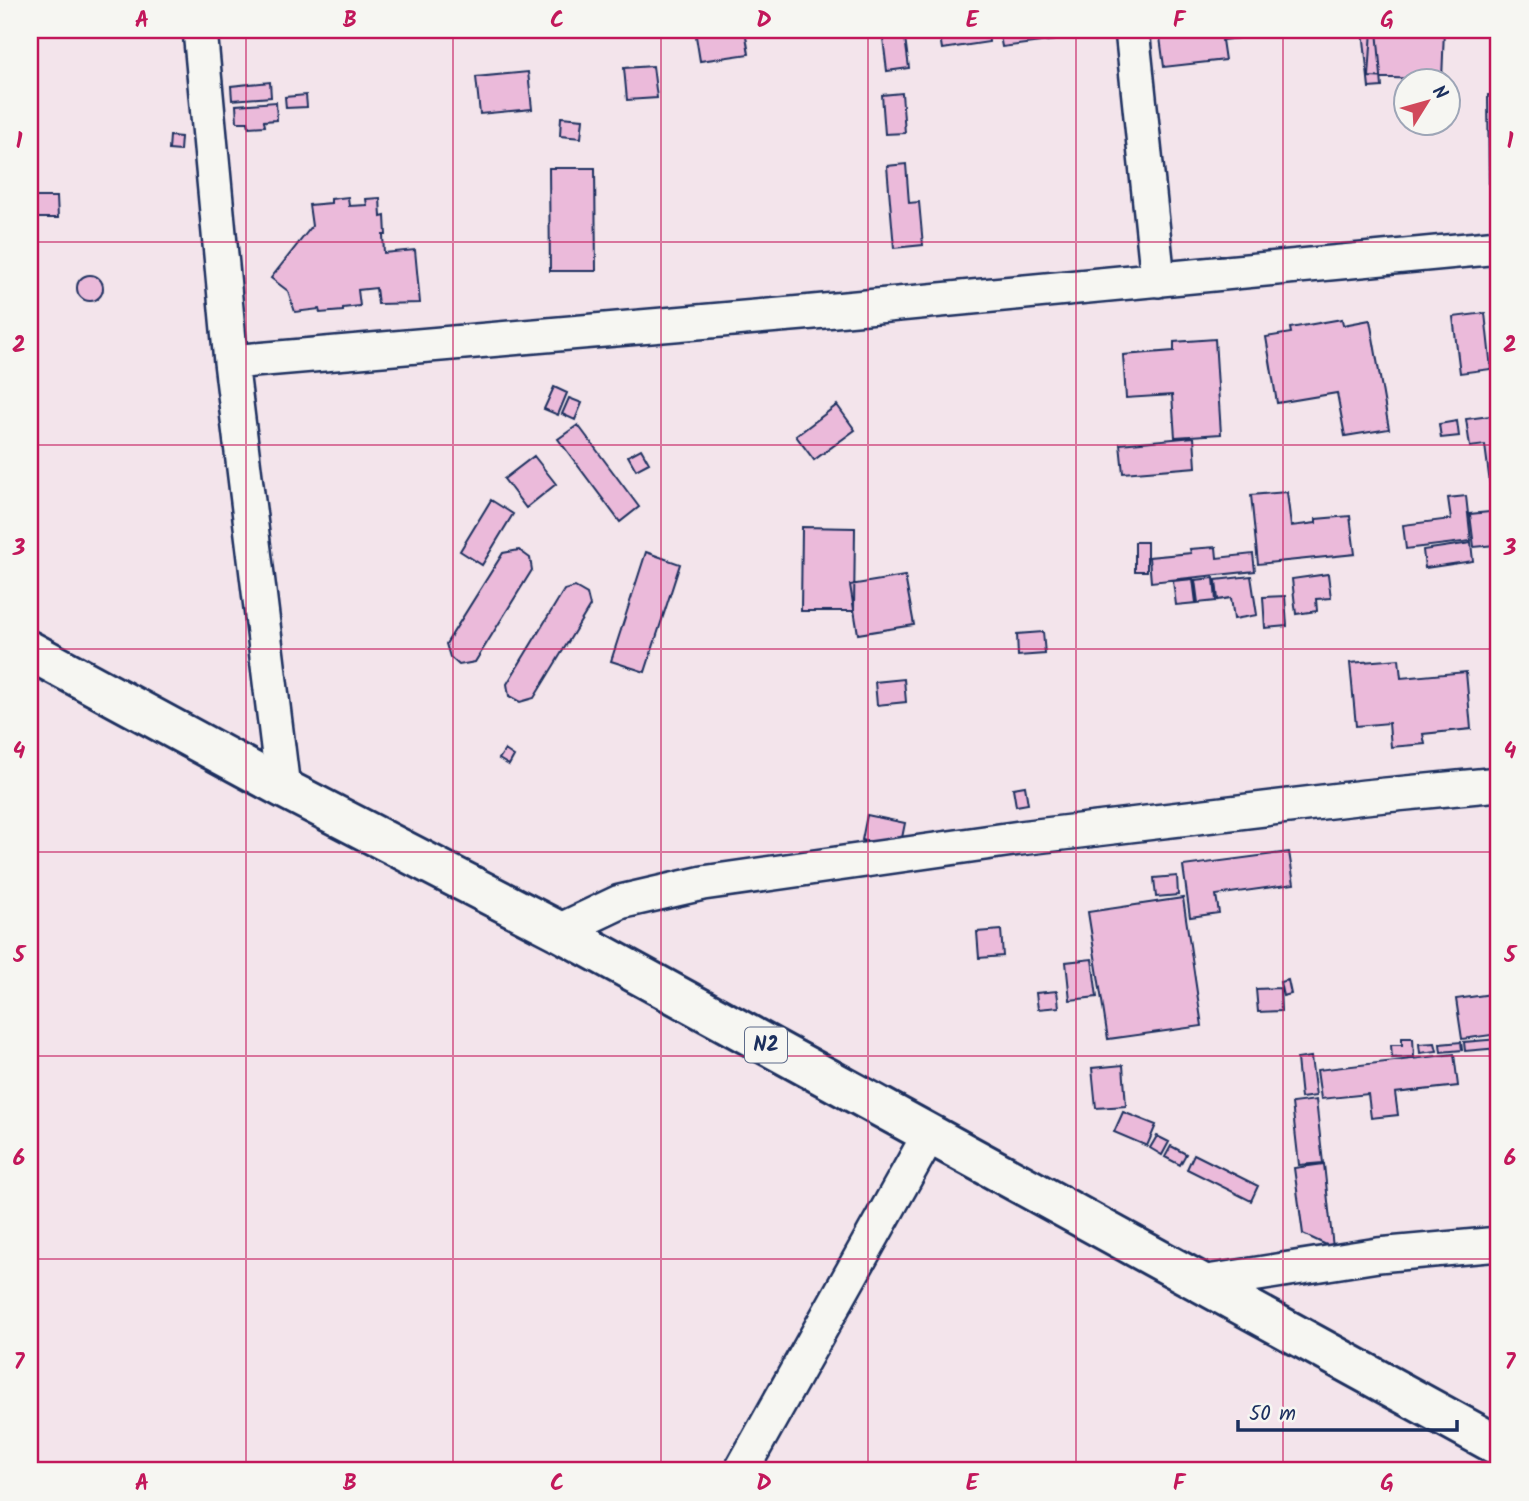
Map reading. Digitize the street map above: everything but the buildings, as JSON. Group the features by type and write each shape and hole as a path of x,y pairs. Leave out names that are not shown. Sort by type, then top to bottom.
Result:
{"main road":[{"name":"N2","path":"30,651 283,788 559,931 1499,1446"}],"street":[{"path":"200,30 231,362 283,788"},
{"path":"1132,30 1158,280"},
{"path":"231,362 496,341 1499,247"},
{"path":"559,931 621,902 703,883 1034,836 1499,784"},
{"path":"741,1471 929,1135"},
{"path":"1201,1283 1378,1255 1499,1244"}]}
